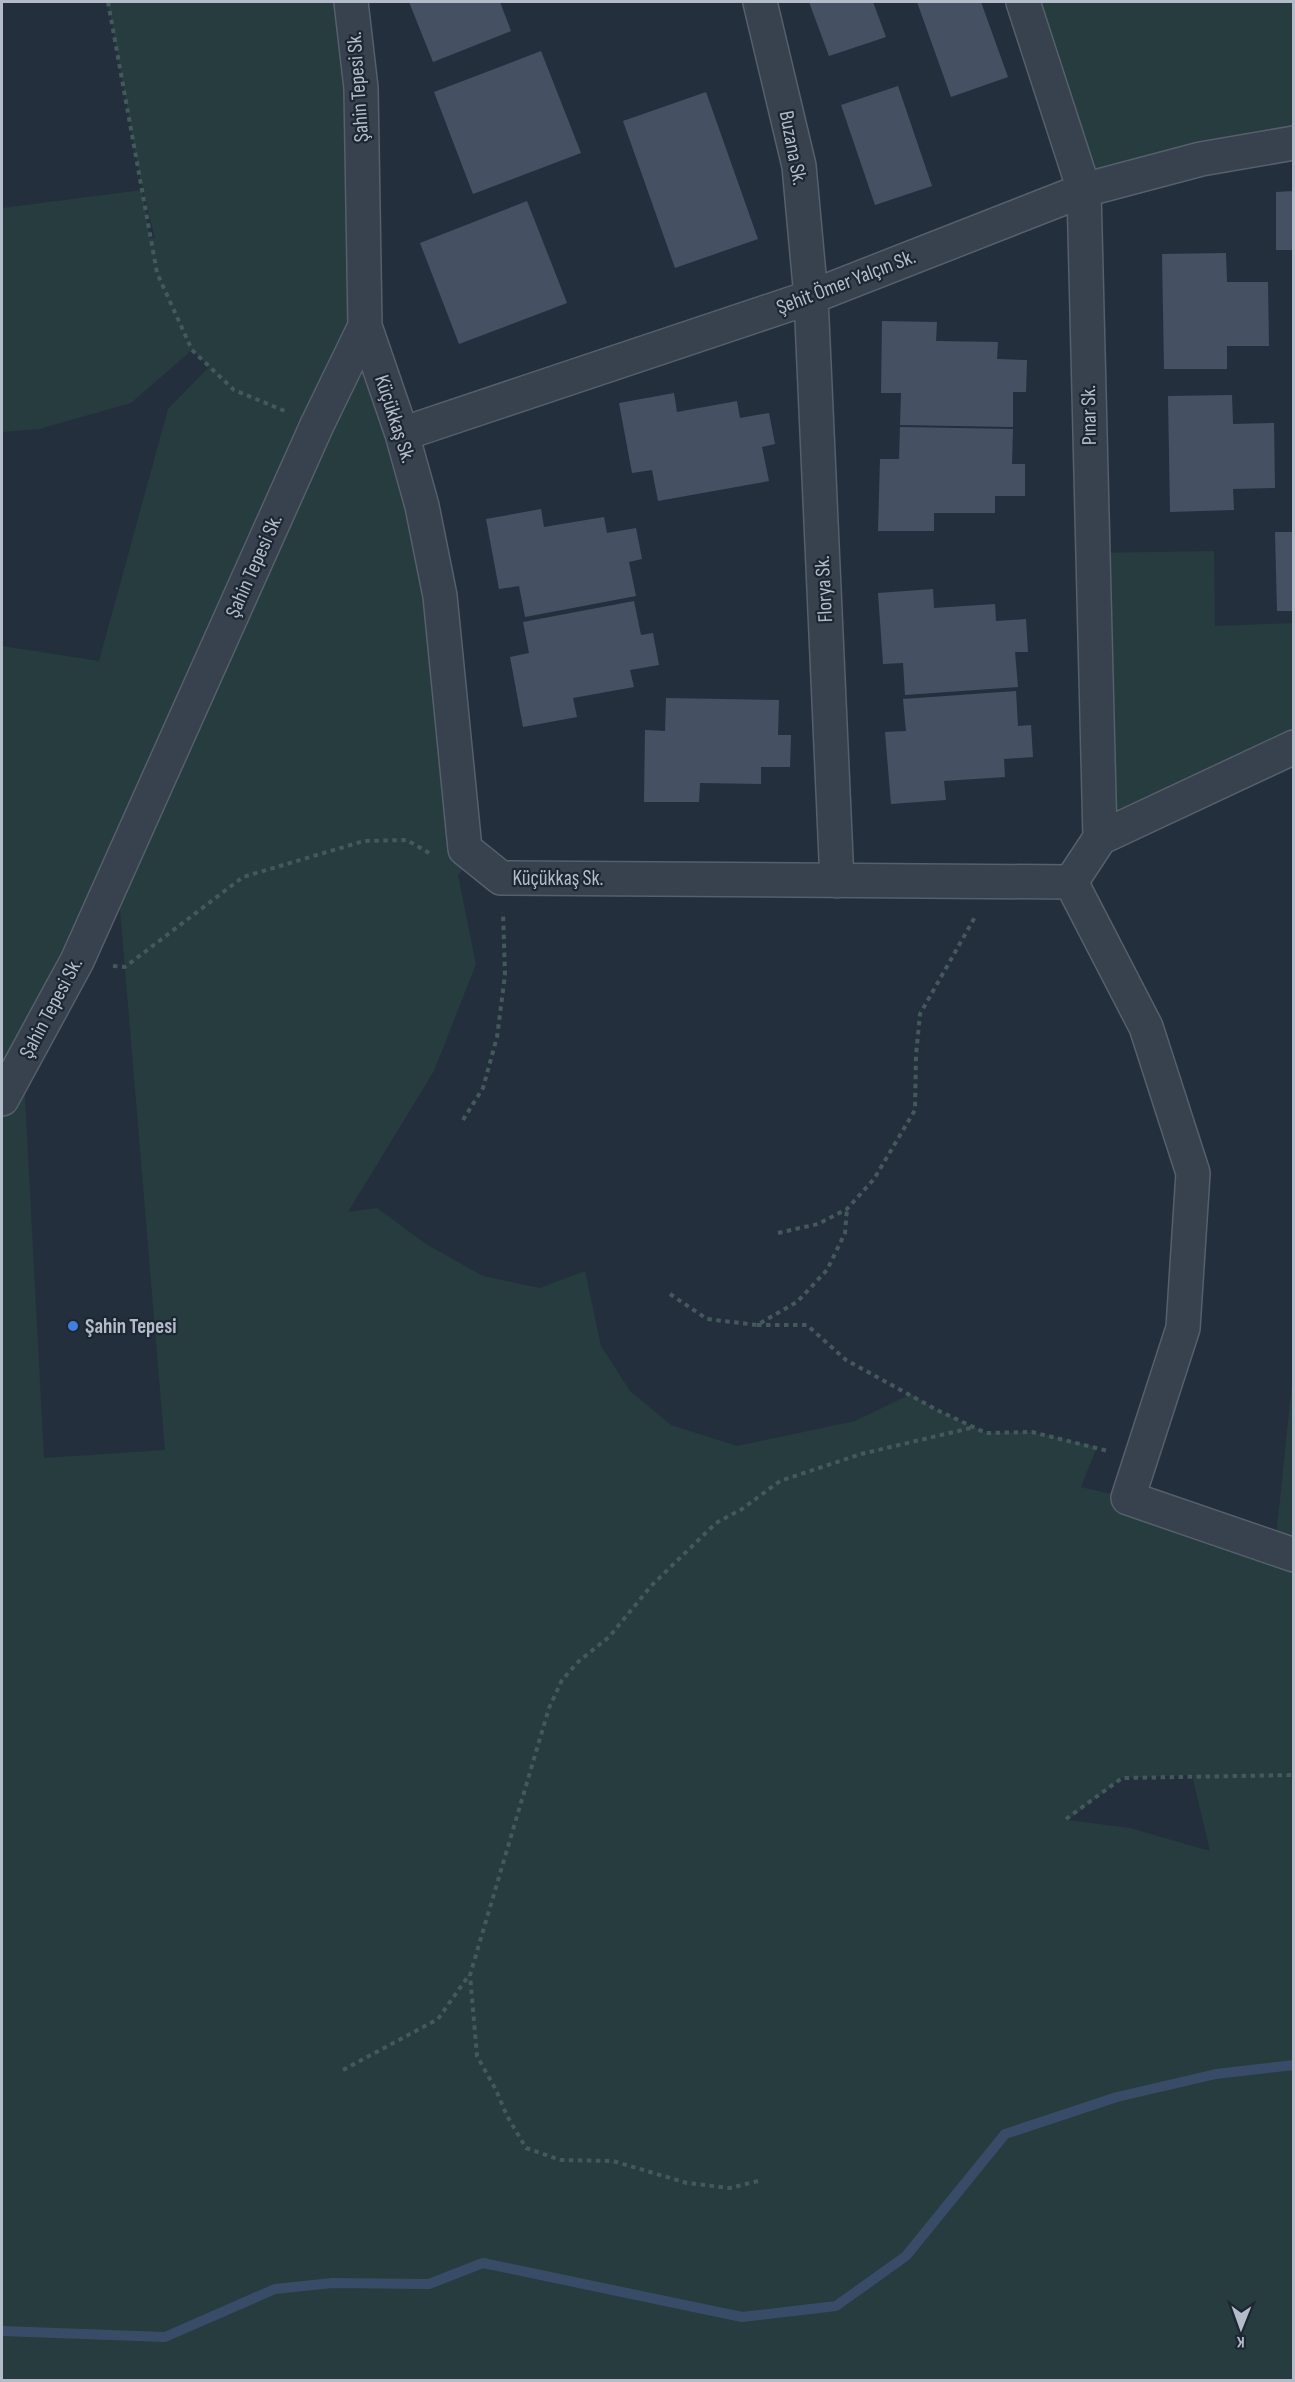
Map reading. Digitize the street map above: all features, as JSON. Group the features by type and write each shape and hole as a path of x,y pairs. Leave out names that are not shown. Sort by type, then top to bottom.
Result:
{"street":[{"name":"Şahin Tepesi Sk.","path":"2,1100 77,961 317,424 365,326 362,88 351,2"},
{"name":"Buzana Sk.","path":"760,2 799,166 811,297"},
{"name":"Pınar Sk.","path":"1023,2 1084,190 1100,838"},
{"name":"Şehit Ömer Yalçın Sk.","path":"402,434 811,297 1084,190 1201,159 1293,143"},
{"name":"Florya Sk.","path":"811,297 837,881"},
{"name":"Küçükkaş Sk.","path":"365,326 402,434 422,506 440,596 465,849 501,878 1071,882"},
{"path":"1293,747 1100,838 1071,882 1146,1027 1193,1173 1183,1328 1128,1498 1293,1555"}],"path":[{"path":"108,2 157,273 192,350 234,390 317,424"},
{"path":"77,961 125,967 243,877 364,841 407,840 428,851 433,861"},
{"path":"463,1120 483,1088 497,1037 506,975 501,878"},
{"path":"778,1233 818,1224 847,1209 874,1179 915,1110 916,1054 920,1014 994,882"},
{"path":"757,1325 797,1302 827,1270 845,1233 847,1209"},
{"path":"670,1294 707,1319 757,1325 807,1325 846,1360 937,1410 986,1433 1032,1432 1097,1447 1140,1462"},
{"path":"343,2070 438,2019 470,1975 549,1708 562,1680 573,1667 609,1637 651,1586 716,1523 742,1509 780,1481 861,1454 975,1427"},
{"path":"1066,1820 1122,1778 1293,1775"},
{"path":"470,1975 477,2056 526,2148 560,2160 613,2161 687,2183 730,2188 758,2181"}],"green space":[{"path":"108,2 351,2 365,326 402,434 474,856 458,875 476,964 434,1071 348,1212 377,1208 426,1244 483,1276 540,1288 585,1271 601,1346 630,1391 671,1425 737,1446 855,1421 911,1394 937,1410 986,1433 1032,1432 1097,1447 1081,1487 1128,1498 1275,1548 1293,1373 1293,2380 2,2380 2,646 99,661 168,409 209,367 192,350 131,403 39,429 2,432 2,208 142,190 150,238 155,238 140,178","holes":["117,873 165,1450 44,1458 23,1060","1192,1775 1210,1851 1130,1828 1068,1820 1122,1778"]},
{"path":"1023,2 1293,2 1293,143 1084,190"},
{"path":"1214,551 1215,626 1294,623 1293,747 1100,838 1093,553"}],"building":[{"path":"409,2 500,2 511,31 433,62"},
{"path":"809,2 873,2 886,37 829,56"},
{"path":"917,2 981,2 1008,77 951,97"},
{"path":"541,51 581,153 473,194 434,92"},
{"path":"898,86 932,186 875,205 841,105"},
{"path":"706,92 758,239 675,268 623,121"},
{"path":"1294,191 1294,250 1276,250 1276,192"},
{"path":"527,201 567,303 459,344 420,243"},
{"path":"1226,253 1227,282 1268,282 1269,346 1227,346 1227,369 1164,369 1162,254"},
{"path":"882,321 937,322 936,341 998,342 997,359 1027,360 1026,392 1013,392 1013,427 900,425 901,393 881,393"},
{"path":"674,393 677,412 737,401 740,418 769,413 775,444 762,447 769,481 658,501 652,470 632,473 619,403"},
{"path":"1232,395 1233,424 1274,423 1275,488 1233,489 1234,510 1170,512 1168,396"},
{"path":"900,427 1013,429 1012,464 1025,464 1025,496 995,496 995,513 934,513 934,531 878,531 880,459 899,459"},
{"path":"541,509 544,527 604,517 607,533 636,528 642,559 629,562 636,596 525,617 519,586 499,589 486,519"},
{"path":"1275,532 1294,532 1294,611 1277,611"},
{"path":"933,589 934,608 995,604 996,621 1026,619 1028,652 1015,652 1018,687 905,695 903,663 883,664 878,593"},
{"path":"634,601 641,635 653,633 659,665 630,670 634,687 573,698 577,717 523,727 510,657 529,653 523,622"},
{"path":"1016,691 1018,726 1031,725 1033,757 1004,759 1005,777 944,781 946,800 891,804 885,732 906,731 903,699"},
{"path":"666,698 779,700 778,735 791,735 790,767 761,767 761,784 700,783 699,802 644,802 645,730 665,731"}],"waterway":[{"path":"2,2331 165,2337 275,2289 332,2283 429,2284 483,2263 742,2317 836,2306 906,2256 1005,2134 1117,2097 1216,2074 1294,2065"}],"place":[{"name":"Şahin Tepesi","path":"73,1326"}]}
